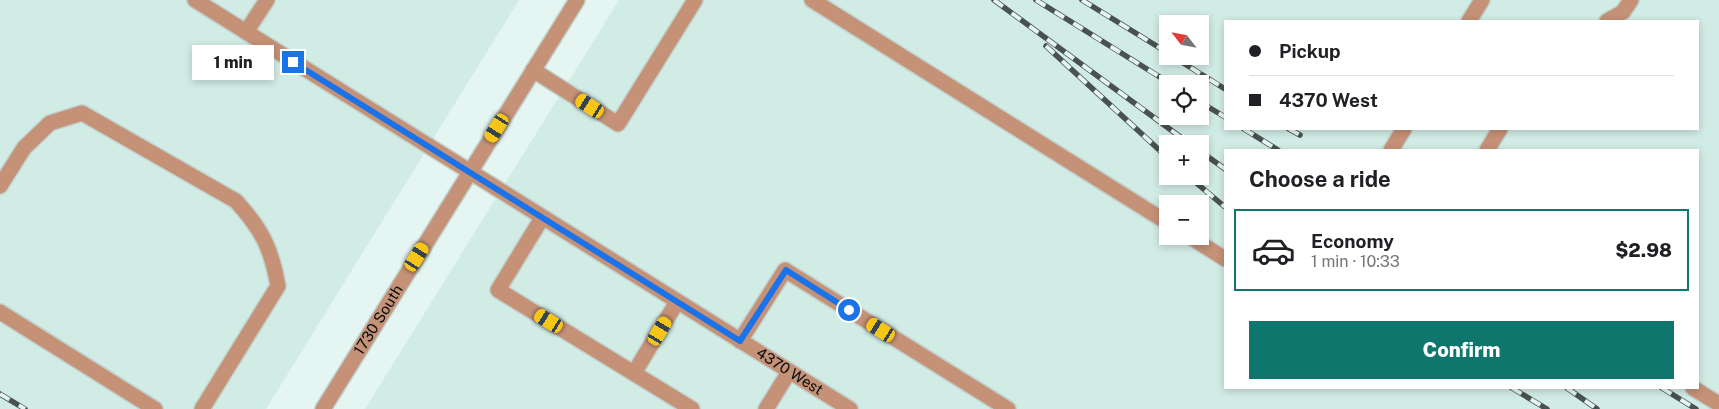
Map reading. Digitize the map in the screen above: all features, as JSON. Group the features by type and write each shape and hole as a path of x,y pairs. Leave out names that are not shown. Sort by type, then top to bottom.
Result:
{"street":[{"name":"4370 West","path":"195,0 469,173 850,409"},
{"path":"246,32 267,0"},
{"name":"1730 South","path":"323,409 577,0"},
{"path":"533,70 618,124 695,0"},
{"path":"812,0 1159,217"},
{"path":"1470,20 1482,0"},
{"path":"1609,20 1623,12 1630,0"},
{"path":"0,186 24,148 50,123 82,114 236,201 255,222 273,257 278,286 202,409"},
{"path":"1392,149 1403,130"},
{"path":"1488,149 1499,130"},
{"path":"542,218 498,290 692,409"},
{"path":"1203,245 1224,258"},
{"path":"740,341 786,270 1008,409"},
{"path":"634,373 677,302"},
{"path":"0,312 155,409"},
{"path":"766,409 789,372"},
{"path":"1695,389 1719,404"}],"shaded area":[{"path":"0,0 519,0 266,409 0,409"},
{"path":"619,0 1719,0 1719,409 365,409"}],"railway":[{"path":"994,0 1178,135"},
{"path":"1036,0 1159,77"},
{"path":"1082,0 1159,47"},
{"path":"1046,46 1159,150"},
{"path":"1186,65 1224,88"},
{"path":"1209,107 1224,116"},
{"path":"1246,130 1276,149"},
{"path":"1291,130 1300,135"},
{"path":"1209,157 1224,168"},
{"path":"1199,185 1224,206"},
{"path":"1514,389 1547,409"},
{"path":"1568,389 1597,409"},
{"path":"1664,389 1696,409"},
{"path":"0,394 25,409"}],"route":[{"path":"293,62 740,341 786,270 849,310"}]}
